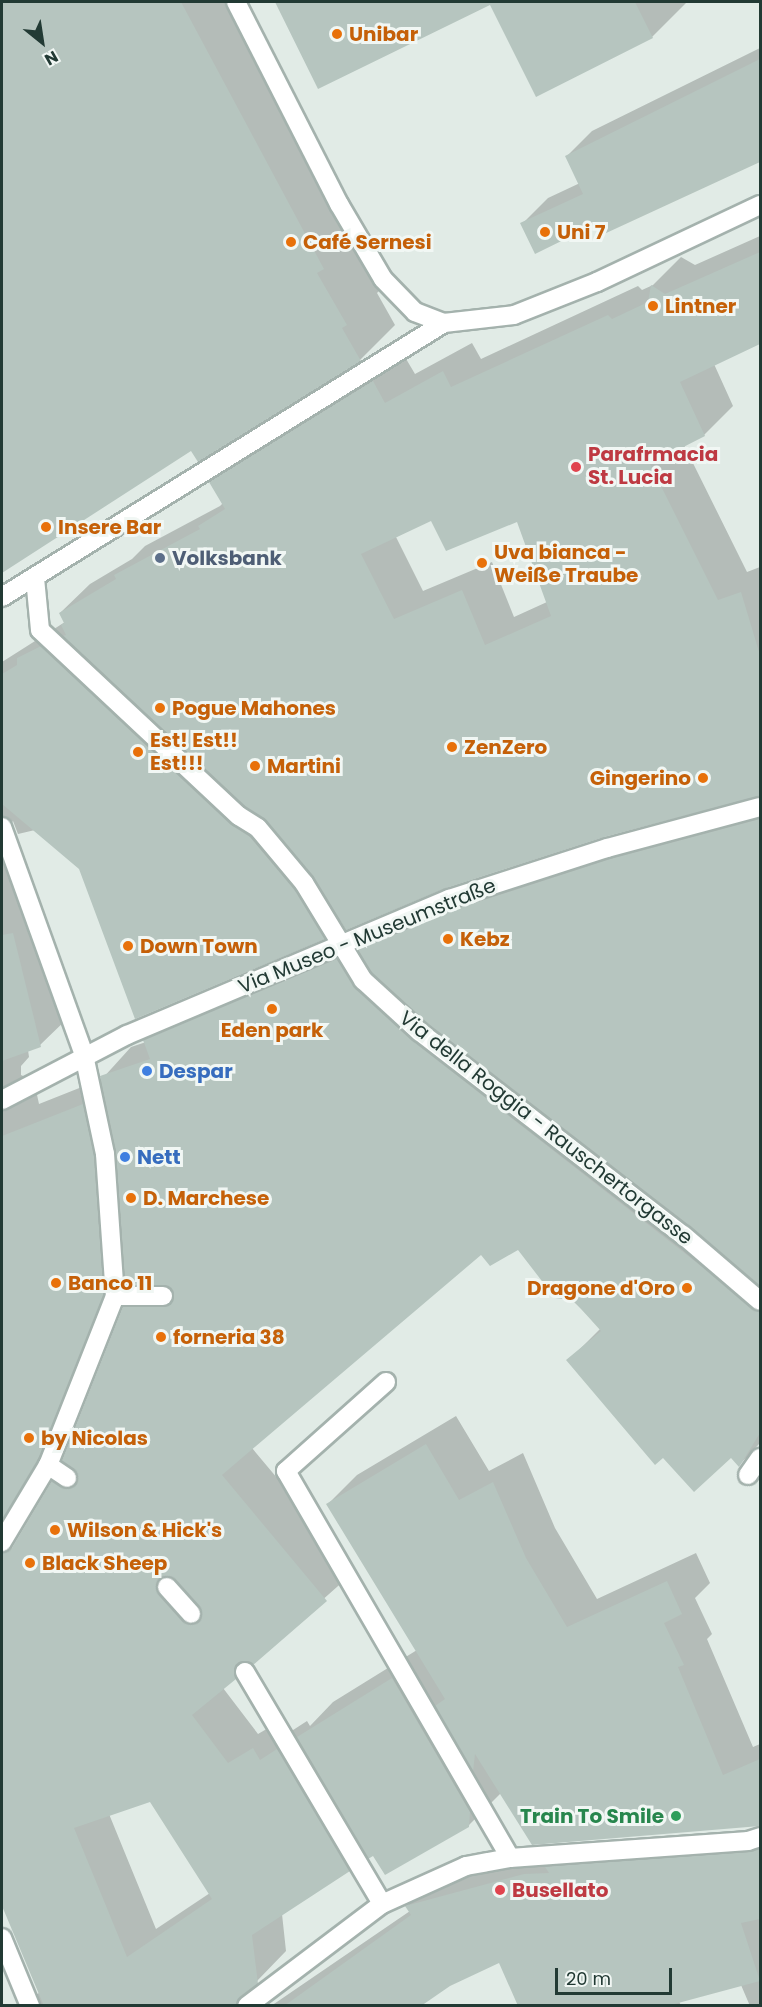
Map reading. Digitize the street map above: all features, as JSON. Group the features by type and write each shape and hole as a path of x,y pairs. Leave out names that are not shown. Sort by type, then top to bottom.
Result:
{"street":[{"path":"236,2 307,144 383,279 414,312 444,323"},
{"path":"2,597 444,323 514,315 597,282 760,205"},
{"name":"Via della Roggia - Rauschertorgasse","path":"35,578 40,630 239,816 258,828 304,883 340,946 363,980 420,1032 674,1228 760,1301"},
{"name":"Via Museo - Museumstraße","path":"2,1100 84,1055 449,898 608,848 760,807"},
{"path":"2,1542 48,1465 115,1296 105,1154 84,1055 3,838"},
{"path":"115,1296 163,1296"},
{"path":"386,1382 285,1471 510,1858"},
{"path":"748,1475 760,1458"},
{"path":"48,1465 67,1478"},
{"path":"167,1587 191,1614"},
{"path":"245,1672 382,1904"},
{"path":"247,2006 382,1904 466,1866 510,1858 748,1841 760,1836"},
{"path":"2,1938 30,2006"}],"building":[{"path":"2,2 181,2 324,269 317,273 347,325 342,328 361,361 198,462 191,451 2,573"},
{"path":"275,2 635,2 653,38 536,97 490,5 318,89"},
{"path":"760,59 760,162 604,234 598,223 535,254 520,223 583,194 565,156"},
{"path":"760,252 760,344 680,382 705,436 650,464 718,600 741,592 760,655 760,796 604,837 446,888 346,930 313,876 266,821 246,807 63,636 66,635 61,625 64,623 59,613 116,579 114,575 200,529 198,526 225,509 209,482 373,381 385,403 443,371 451,387 608,315 612,319 648,302 651,285 665,294","holes":["431,521 446,551 517,522 551,616 485,645 462,590 394,619 361,554"]},
{"path":"41,646 231,824 250,837 295,890 325,939 135,1019 79,869 2,804 2,674 17,665 17,658"},
{"path":"760,819 760,1287 690,1226 427,1023 372,973 358,950 453,910 610,859"},
{"path":"13,933 41,1047 2,1061 2,935"},
{"path":"337,959 355,988 413,1041 760,1312 760,1433 739,1467 731,1458 694,1492 663,1458 655,1465 566,1360 601,1331 573,1300 555,1298 518,1250 490,1266 481,1255 222,1475 327,1601 253,1665 239,1663 234,1672 236,1679 192,1715 228,1763 253,1748 260,1760 277,1749 350,1871 252,1935 258,1984 240,1997 236,2006 44,2006 2,1906 2,1553 12,1548 52,1481 66,1489 77,1484 77,1473 62,1461 123,1307 164,1307 174,1297 172,1290 164,1285 125,1285 116,1153 100,1076 150,1059 143,1040","holes":["165,1576 175,1580 199,1607 202,1617 198,1623 183,1622 159,1594 157,1583","150,1802 212,1899 127,1957 74,1828"]},
{"path":"83,1104 94,1156 104,1294 38,1460 2,1521 2,1136"},
{"path":"426,1444 459,1500 493,1482 526,1558 567,1627 667,1581 682,1614 664,1623 684,1665 678,1667 723,1775 760,1759 760,1826 532,1845 475,1754 473,1772 435,1706 445,1699 326,1504"},
{"path":"392,1678 470,1812 469,1827 385,1875 373,1856 368,1859 297,1737"},
{"path":"760,1849 760,1919 741,1923 760,1981 667,2006 518,2006 499,1963 450,1986 421,2006 284,2006 411,1915 405,1906 524,1874 549,1873 545,1867"}],"place":[{"name":"Unibar","path":"337,34"},
{"name":"Uni 7","path":"545,232"},
{"name":"Café Sernesi","path":"291,242"},
{"name":"Lintner","path":"653,306"},
{"name":"Parafrmacia St. Lucia","path":"576,467"},
{"name":"Insere Bar","path":"46,527"},
{"name":"Volksbank","path":"160,558"},
{"name":"Uva bianca - Weiße Traube","path":"482,563"},
{"name":"Pogue Mahones","path":"160,708"},
{"name":"ZenZero","path":"452,747"},
{"name":"Est! Est!! Est!!!","path":"138,752"},
{"name":"Martini","path":"255,766"},
{"name":"Gingerino","path":"703,778"},
{"name":"Kebz","path":"448,939"},
{"name":"Down Town","path":"128,946"},
{"name":"Eden park","path":"272,1009"},
{"name":"Despar","path":"147,1071"},
{"name":"Nett","path":"125,1157"},
{"name":"D. Marchese","path":"131,1198"},
{"name":"Banco 11","path":"56,1283"},
{"name":"Dragone d'Oro","path":"687,1288"},
{"name":"forneria 38","path":"161,1337"},
{"name":"by Nicolas","path":"29,1438"},
{"name":"Wilson & Hick's","path":"55,1530"},
{"name":"Black Sheep","path":"30,1563"},
{"name":"Train To Smile","path":"676,1816"},
{"name":"Busellato","path":"500,1890"}]}
